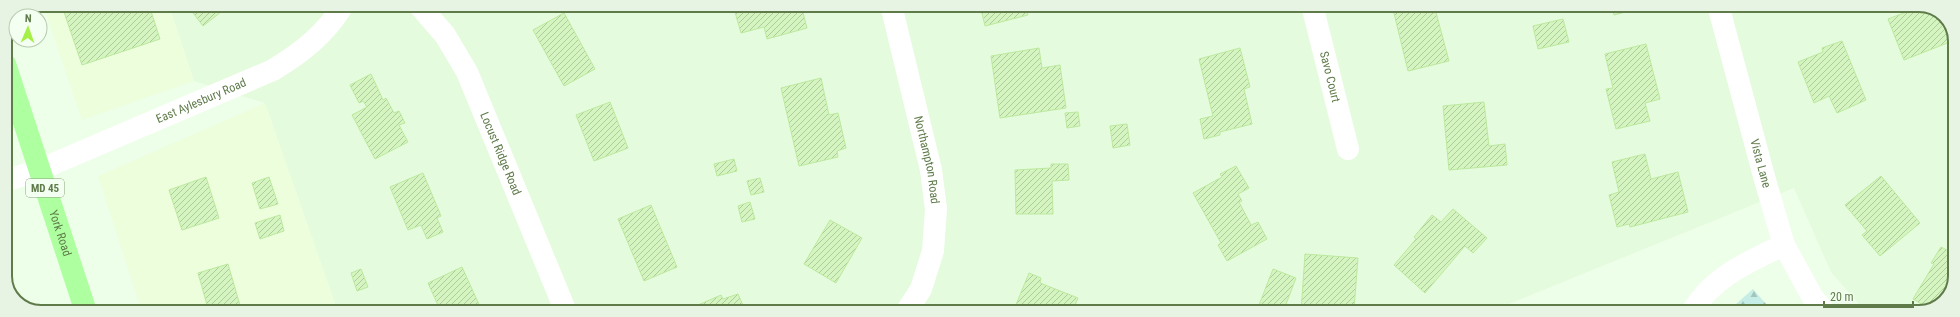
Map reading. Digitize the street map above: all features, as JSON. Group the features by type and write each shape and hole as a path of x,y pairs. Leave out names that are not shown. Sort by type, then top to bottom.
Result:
{"main road":[{"name":"York Road","path":"12,85 84,305"}],"street":[{"name":"East Aylesbury Road","path":"12,179 40,170 273,70 297,56 322,34 338,12"},
{"name":"Locust Ridge Road","path":"425,12 445,35 467,72 563,305"},
{"name":"Northampton Road","path":"893,12 931,170 936,209 933,251 921,289 911,305"},
{"name":"Savo Court","path":"1314,12 1348,149"},
{"name":"Vista Lane","path":"1722,12 1765,180 1784,245 1813,298 1819,305"},
{"path":"1696,305 1714,285 1740,266 1784,245"}],"shaded area":[{"path":"48,12 171,12 194,81 82,120 48,20"},
{"path":"171,12 1923,12 1933,16 1941,22 1946,30 1948,39 1948,280 1945,289 1938,298 1923,305 1860,305 1831,272 1794,188 1506,305 336,305 265,103 194,81"},
{"path":"265,103 336,305 140,305 98,176"}],"green space":[{"path":"1753,289 1767,305 1735,305"}],"building":[{"path":"64,12 151,12 160,39 82,65"},
{"path":"192,12 221,12 203,26"},
{"path":"735,12 803,12 807,28 767,39 764,27 741,33"},
{"path":"982,12 1027,12 1028,15 985,26"},
{"path":"1394,12 1436,12 1449,61 1408,71"},
{"path":"1613,12 1625,12 1614,15"},
{"path":"1906,12 1923,12 1933,16 1941,22 1946,30 1948,43 1904,60 1888,19"},
{"path":"564,13 595,69 564,86 533,30"},
{"path":"1563,19 1569,42 1538,49 1533,26"},
{"path":"1842,41 1866,100 1837,113 1829,96 1814,103 1798,62 1823,52 1822,48"},
{"path":"1646,44 1660,99 1645,103 1650,121 1616,129 1606,89 1613,88 1605,54"},
{"path":"1039,48 1042,68 1060,65 1066,108 1000,118 991,56"},
{"path":"1240,48 1250,87 1244,89 1252,124 1220,132 1220,135 1204,139 1200,119 1213,116 1199,59"},
{"path":"371,74 383,100 386,98 394,113 399,111 405,123 399,125 408,142 375,159 352,115 367,107 363,101 359,103 350,85"},
{"path":"821,78 829,115 838,113 846,148 837,151 838,157 799,166 781,88"},
{"path":"610,102 628,148 594,161 576,115"},
{"path":"1484,102 1489,146 1505,144 1507,165 1449,170 1443,106"},
{"path":"1078,112 1080,126 1067,128 1065,113"},
{"path":"1127,124 1130,145 1113,148 1110,126"},
{"path":"1645,154 1651,179 1678,172 1688,212 1630,227 1629,224 1617,227 1609,195 1619,192 1612,162"},
{"path":"734,159 737,171 717,176 714,164"},
{"path":"1051,164 1068,164 1069,180 1052,181 1053,214 1016,214 1015,170 1051,168"},
{"path":"1236,166 1249,188 1238,194 1242,201 1239,202 1251,225 1258,222 1267,239 1227,261 1218,245 1221,243 1193,193 1222,177 1220,174"},
{"path":"423,173 441,216 437,218 443,232 427,239 421,225 408,230 390,187"},
{"path":"1881,176 1920,223 1880,256 1862,235 1867,231 1845,205"},
{"path":"206,177 219,218 182,230 169,190"},
{"path":"269,177 278,204 260,209 252,183"},
{"path":"760,178 764,192 751,195 747,181"},
{"path":"750,202 755,219 742,222 738,206"},
{"path":"651,205 677,267 644,281 618,219"},
{"path":"1453,209 1487,238 1473,253 1465,246 1425,293 1394,265 1416,239 1414,237 1432,215 1441,222"},
{"path":"280,215 284,231 260,239 255,223"},
{"path":"830,220 862,238 836,283 804,264"},
{"path":"1941,247 1948,250 1948,280 1945,289 1938,298 1923,305 1913,299 1934,264 1931,263"},
{"path":"1305,254 1358,258 1354,305 1301,305"},
{"path":"228,264 240,305 207,305 198,273"},
{"path":"462,267 479,305 438,305 428,283"},
{"path":"361,269 368,287 357,291 351,273"},
{"path":"1273,269 1296,278 1286,305 1259,305"},
{"path":"1029,273 1041,278 1040,283 1078,298 1075,305 1016,305"},
{"path":"738,294 743,305 698,305 721,295 723,299"}]}
